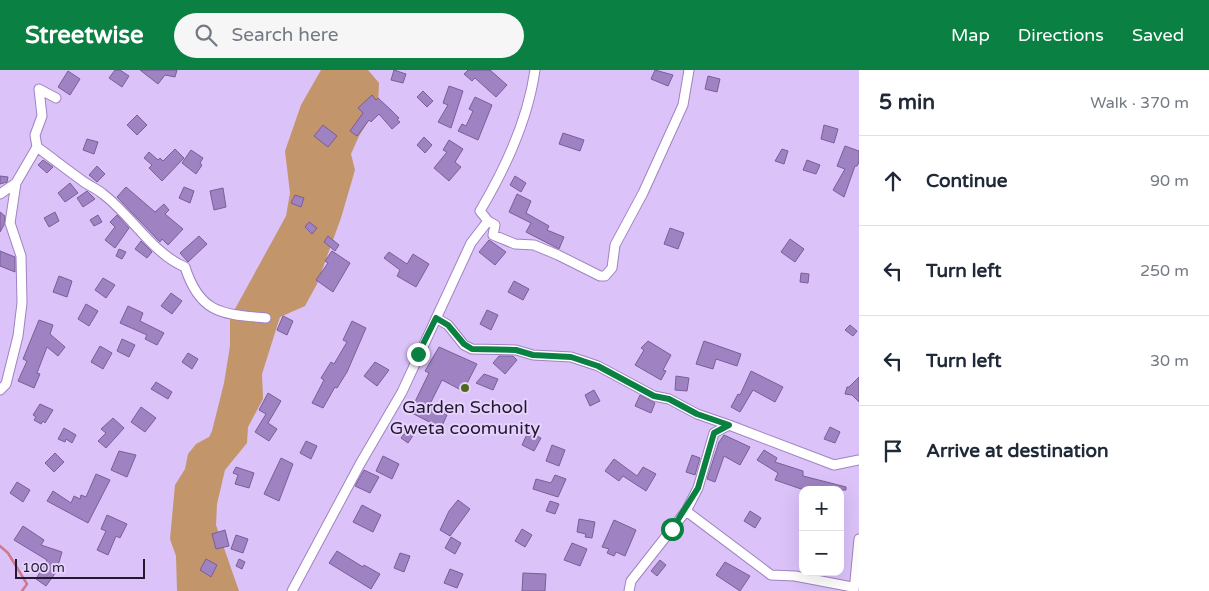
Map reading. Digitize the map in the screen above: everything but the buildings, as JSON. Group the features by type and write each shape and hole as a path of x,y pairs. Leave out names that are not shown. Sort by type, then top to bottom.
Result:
{"street":[{"path":"535,70 532,88 516,138 494,188 480,211 488,221 495,225 494,235 515,244 534,246 558,255 600,276 605,276 612,268 615,245 643,193 683,105 689,70"},
{"path":"0,390 6,384 18,336 22,303 20,256 10,223 16,183 37,147 35,134 42,116 39,89 56,98"},
{"path":"37,147 103,193 134,222 145,238 166,254 172,262 185,267 189,281 210,308 225,313 266,318"},
{"path":"0,194 16,183"},
{"path":"292,591 360,464 402,392 462,267 471,243 488,221"},
{"path":"436,318 448,325 464,344 472,349 516,350 533,355 571,357 598,366 654,396 669,399 697,414 834,465 859,460"},
{"path":"629,591 631,581 686,510 698,488 714,433 729,425"},
{"path":"686,510 771,575 795,576 853,589 859,540"}],"shaded area":[{"path":"321,70 368,70 379,83 378,106 359,136 351,154 355,170 341,218 317,284 305,306 280,317 262,374 263,399 248,427 247,443 225,470 217,504 216,525 239,591 177,591 176,556 170,539 175,485 185,469 188,454 196,444 209,437 212,431 224,383 230,346 230,318 286,216 290,193 285,151 301,105"}],"waterway":[{"path":"0,546 8,553 27,584 22,591"}],"place":[{"name":"Garden School Gweta coomunity","path":"465,388"}],"route":[{"path":"418,354 436,318 448,325 464,344 472,349 516,350 533,355 571,357 598,366 654,396 669,399 697,414 729,425 714,433 698,488 686,510 672,529"}]}
